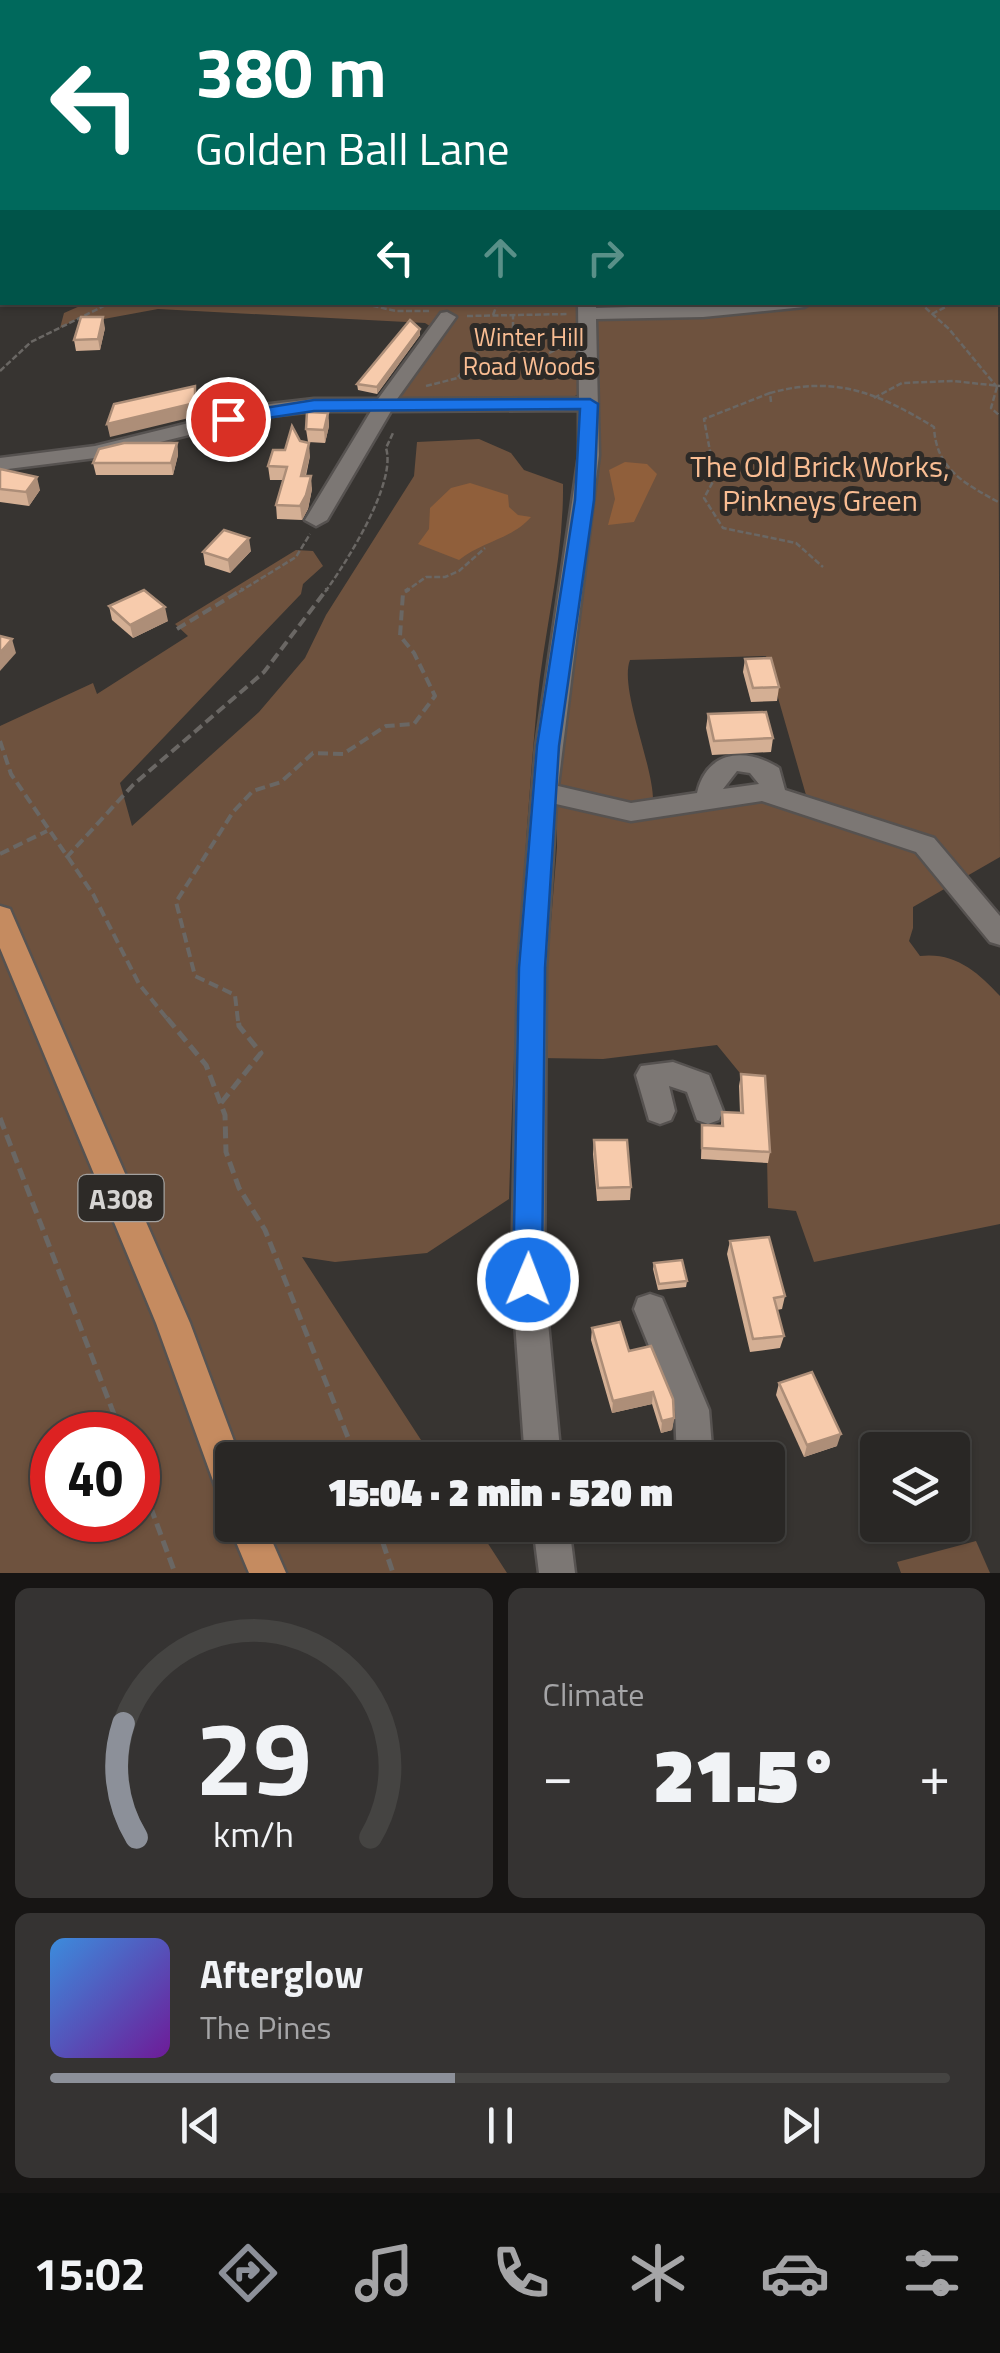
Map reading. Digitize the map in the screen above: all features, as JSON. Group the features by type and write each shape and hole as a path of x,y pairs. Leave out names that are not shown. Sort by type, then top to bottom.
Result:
{"main road":[{"name":"A308","path":"0,916 173,1323 217,1442"},
{"path":"254,1542 268,1573"}],"street":[{"path":"542,1442 528,1280 532,968 545,792 584,500 590,404 587,311 746,305"},
{"path":"316,520 447,317"},
{"path":"0,464 95,452 262,411 394,398 590,404"},
{"path":"545,792 631,812 763,792 925,846 1000,935"},
{"path":"660,1110 652,1074 673,1074 699,1084 708,1111"},
{"path":"650,1310 692,1410 694,1442"},
{"path":"553,1542 557,1573"}],"path":[{"path":"0,371 31,342 64,322 105,305"},
{"path":"368,305 396,312 440,312 447,317 587,311"},
{"path":"493,314 497,305"},
{"path":"922,305 949,329 998,386"},
{"path":"932,314 949,305"},
{"path":"458,377 487,340 512,330 512,314"},
{"path":"66,858 133,785 264,672 346,562 367,522 390,460 386,448 394,398 407,389 541,356 574,341 588,340"},
{"path":"873,399 902,383 953,381 998,386"},
{"path":"823,567 796,543 723,528 704,498 715,478 704,419 714,412 794,385 826,383 913,414 934,427 937,456 949,474 1000,503"},
{"path":"998,386 991,408 1000,416"},
{"path":"770,394 771,402"},
{"path":"177,629 296,556 316,520"},
{"path":"221,1103 261,1053 239,1026 235,995 195,976 176,902 233,812 253,792 281,782 313,752 343,754 386,726 414,724 435,696 414,653 400,636 404,594 426,577 442,579 459,574 485,548"},
{"path":"0,741 10,774 93,894 139,984 206,1066 225,1115 226,1152 239,1188 265,1230 349,1442"},
{"path":"0,854 47,831"},
{"path":"0,1118 113,1412"},
{"path":"160,1533 175,1573"},
{"path":"382,1542 393,1573"}],"green space":[{"name":"Winter Hill Road Woods","path":"82,305 579,305 583,391 567,401 377,398 433,328 425,323 158,309 93,321 80,317 60,328 64,313"},
{"name":"The Old Brick Works, Pinkneys Green","path":"594,305 748,307 722,310 784,305 998,305 1000,857 913,907 909,941 920,956 944,957 965,966 1000,996 1000,1224 814,1262 796,1211 768,1208 766,1105 717,1045 603,1059 540,1058 557,847 557,797 582,564 594,497 593,331 598,327","holes":["766,656 806,795 774,785 653,800 629,689 630,660"]},
{"path":"479,439 511,453 524,470 563,484 527,828 509,1199 427,1253 335,1262 302,1257 422,1442 215,1442 215,1542 487,1542 507,1573 0,1573 0,726 93,683 97,694 188,636 175,624 296,550 313,551 323,566 303,584 301,594 120,783 132,826 259,712 305,658 326,615 414,476 417,442"},
{"path":"976,1541 990,1573 901,1573 897,1562"}],"shaded area":[{"path":"625,462 647,464 657,474 634,522 608,525 615,499 609,470"},
{"path":"470,483 508,495 509,507 518,515 531,517 459,560 418,544 429,529 430,508 451,488"}],"building":[{"path":"81,317 103,317 98,339 74,340"},
{"path":"410,320 420,329 377,387 357,384"},
{"path":"195,386 195,403 107,424 114,404"},
{"path":"307,412 328,413 324,430 306,429"},
{"path":"292,426 300,441 309,443 301,476 311,476 300,506 276,505 287,467 268,466 273,450 285,450"},
{"path":"124,443 177,443 171,463 93,463 99,449"},
{"path":"0,469 37,477 26,492 0,489"},
{"path":"224,530 249,538 228,560 203,552"},
{"path":"144,590 165,607 130,625 109,606"},
{"path":"0,636 12,639 0,653"},
{"path":"771,658 779,687 753,688 745,659"},
{"path":"766,712 773,738 714,741 708,714"},
{"path":"741,1074 765,1076 770,1152 702,1148 702,1125 723,1126 722,1112 743,1113"},
{"path":"594,1140 627,1140 631,1187 598,1188"},
{"path":"769,1237 785,1296 774,1298 784,1336 753,1339 730,1241"},
{"path":"682,1260 687,1281 659,1284 654,1263"},
{"path":"620,1322 629,1351 651,1346 673,1399 674,1418 662,1421 653,1392 613,1401 592,1328"},
{"path":"812,1372 841,1434 807,1445 779,1383"}],"route":[{"path":"228,419 314,405 590,404 584,500 548,746 532,968 528,1280"}]}
